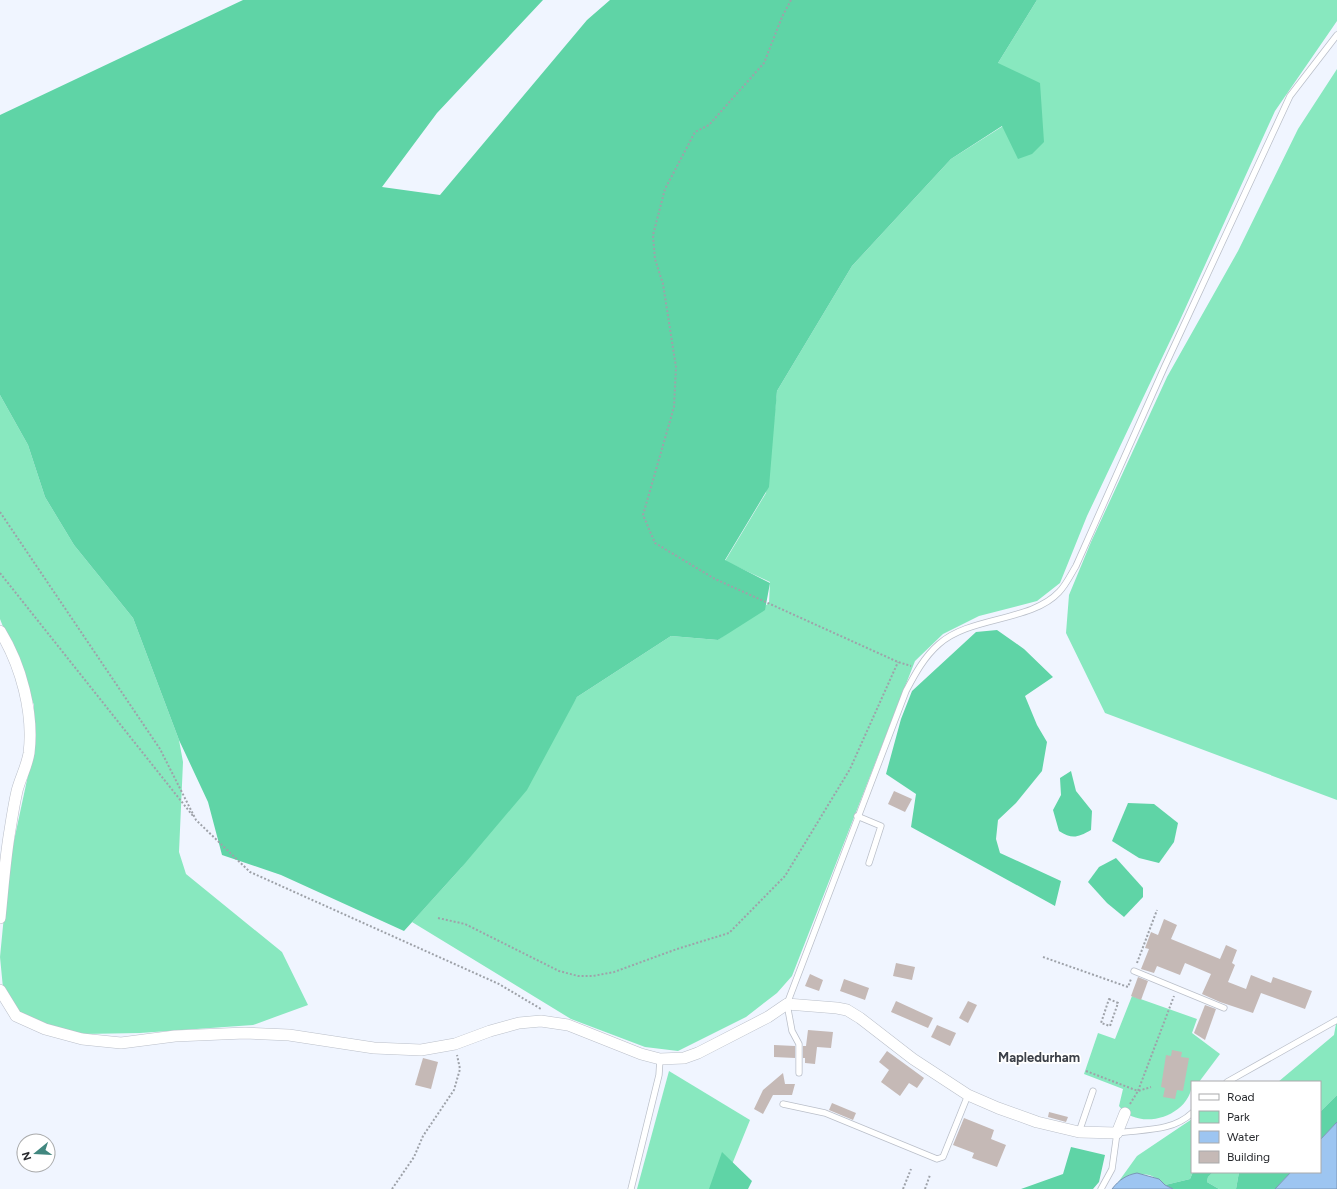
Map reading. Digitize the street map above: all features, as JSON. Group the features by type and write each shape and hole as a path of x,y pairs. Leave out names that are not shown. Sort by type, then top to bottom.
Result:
{"street":[{"path":"0,631 6,641 14,662 29,714 29,754 17,791 10,830 0,918"},
{"path":"0,990 16,1016 45,1029 82,1039 121,1043 175,1036 245,1033 289,1035 374,1048 421,1050 455,1044 490,1031 519,1023 541,1021 568,1025 640,1054 660,1060 684,1058 698,1053 768,1017 787,1004 805,1004 847,1010 913,1059 968,1095 1037,1122 1079,1132 1117,1133 1124,1113"}],"lane":[{"path":"799,1073 800,1044 792,1031 787,1004 857,816 906,692 918,668 939,643 968,628 1016,614 1037,606 1059,592 1076,566 1164,368 1290,96 1337,35"},
{"path":"857,816 881,826 869,863"},
{"path":"1134,972 1224,1008"},
{"path":"1228,1081 1337,1020"},
{"path":"631,1189 659,1074 660,1060"},
{"path":"1079,1132 1093,1090"},
{"path":"783,1104 825,1112 937,1159 943,1157 968,1095"},
{"path":"1101,1189 1112,1169 1117,1133 1169,1127 1183,1121 1191,1114"}],"path":[{"path":"791,0 782,17 764,63 708,125 695,132 665,189 653,235 655,259 663,284 676,367 674,406 643,515 655,543 715,579 898,662 918,668"},
{"path":"0,512 160,749 196,820"},
{"path":"0,573 196,820 250,872 499,984 542,1010"},
{"path":"438,918 465,924 559,970 578,976 593,976 614,972 677,949 729,933 785,876 850,769 898,662"},
{"path":"1043,957 1128,987 1157,910"},
{"path":"1124,1113 1138,1091 1176,989"},
{"path":"1109,999 1118,1003 1110,1026 1101,1023 1109,999"},
{"path":"392,1189 414,1157 423,1136 454,1090 460,1069 455,1044"},
{"path":"1086,1071 1138,1091 1151,1087"},
{"path":"903,1189 911,1169"},
{"path":"925,1189 930,1175"}],"green space":[{"path":"243,0 543,0 437,113 382,187 440,195 587,20 610,0 1037,0 998,63 1040,83 1044,142 1032,154 1018,159 1002,126 951,159 852,266 777,391 769,487 725,560 770,583 765,610 718,640 671,636 577,697 527,790 461,868 404,931 281,875 222,855 208,802 179,740 133,618 74,545 45,497 28,445 0,395 0,115"},
{"path":"1037,0 1337,0 1337,21 1275,111 1180,320 1087,516 1060,583 1037,601 979,616 943,634 915,661 792,976 777,993 746,1017 678,1051 645,1047 571,1019 412,922 461,868 577,697 671,636 718,640 769,603 770,582 725,561 766,493 777,391 852,266 951,159 1003,126 998,63"},
{"path":"1337,69 1337,800 1105,713 1066,633 1069,595 1091,542 1167,377 1238,251 1298,129"},
{"path":"0,395 28,445 45,497 74,545 133,618 179,740 183,762 179,852 186,874 282,952 308,1005 253,1025 140,1033 83,1034 35,1023 16,1009 3,988 0,957 9,864 33,752 34,705 0,619"},
{"path":"997,630 1024,649 1053,677 1025,696 1037,725 1047,742 1042,771 1016,803 998,820 996,839 1000,853 1061,881 1055,906 911,827 916,794 886,774 901,719 912,691 976,632"},
{"path":"1071,771 1076,791 1092,811 1091,830 1078,836 1071,836 1059,831 1053,810 1061,795 1060,778"},
{"path":"1128,803 1154,804 1178,823 1174,842 1159,863 1139,858 1112,841"},
{"path":"1116,858 1143,888 1143,897 1124,917 1107,903 1088,882 1099,867"},
{"path":"1132,996 1197,1019 1192,1033 1220,1054 1200,1081 1191,1081 1190,1094 1183,1104 1174,1112 1163,1117 1151,1119 1139,1118 1128,1114 1119,1106 1123,1089 1084,1074 1098,1033 1115,1039"},
{"path":"1337,1018 1337,1095 1321,1111 1321,1081 1279,1081 1334,1035"},
{"path":"669,1071 750,1120 722,1189 637,1189"},
{"path":"1337,1095 1337,1122 1321,1139 1321,1111"},
{"path":"1191,1120 1191,1173 1193,1173 1190,1179 1165,1185 1154,1177 1143,1174 1119,1181 1137,1156"},
{"path":"1071,1147 1105,1155 1099,1182 1093,1189 1021,1189 1063,1174"},
{"path":"722,1152 752,1181 748,1189 709,1189"},
{"path":"1193,1173 1212,1173 1208,1177 1207,1182 1219,1189 1173,1189 1165,1185 1190,1179"},
{"path":"1212,1173 1239,1173 1236,1189 1219,1189 1207,1182 1208,1177"},
{"path":"1239,1173 1290,1173 1275,1189 1236,1189"}],"water":[{"path":"1337,1122 1337,1189 1275,1189 1290,1173 1321,1173 1321,1139"},
{"path":"1137,1173 1159,1179 1165,1185 1173,1189 1112,1189 1123,1178"}],"building":[{"path":"894,791 912,799 905,812 888,804"},
{"path":"1164,919 1177,925 1171,939 1220,959 1226,945 1237,950 1232,963 1235,965 1228,982 1246,989 1251,975 1271,983 1273,977 1312,991 1305,1009 1261,993 1253,1013 1220,1002 1202,994 1211,974 1185,963 1180,975 1157,966 1154,973 1141,969 1149,949 1145,948 1151,932 1158,935"},
{"path":"896,963 915,967 912,980 893,976"},
{"path":"810,974 823,980 819,991 805,986"},
{"path":"1138,977 1148,981 1141,1000 1131,996"},
{"path":"844,979 869,988 865,1000 840,991"},
{"path":"896,1001 933,1018 928,1028 891,1012"},
{"path":"968,1001 977,1005 968,1023 959,1018"},
{"path":"1205,1005 1216,1009 1205,1040 1194,1033"},
{"path":"937,1025 956,1033 950,1046 931,1037"},
{"path":"808,1030 833,1032 831,1048 817,1047 815,1064 805,1063 805,1058 803,1058 803,1046 806,1046"},
{"path":"774,1045 795,1046 795,1058 774,1057"},
{"path":"1172,1050 1182,1052 1181,1057 1189,1058 1183,1091 1177,1090 1175,1099 1163,1097 1165,1088 1161,1087 1166,1055 1171,1056"},
{"path":"887,1051 924,1078 917,1088 909,1083 900,1096 881,1082 889,1070 879,1062"},
{"path":"423,1058 438,1062 431,1089 415,1085"},
{"path":"783,1073 785,1084 795,1084 792,1095 773,1095 763,1114 754,1109 763,1090"},
{"path":"832,1103 856,1113 853,1120 829,1110"},
{"path":"1049,1112 1068,1117 1066,1122 1048,1117"},
{"path":"964,1118 994,1130 991,1139 1006,1145 997,1167 972,1158 974,1153 953,1145"}],"district":[{"name":"Mapledurham","path":"1039,1057"}]}
